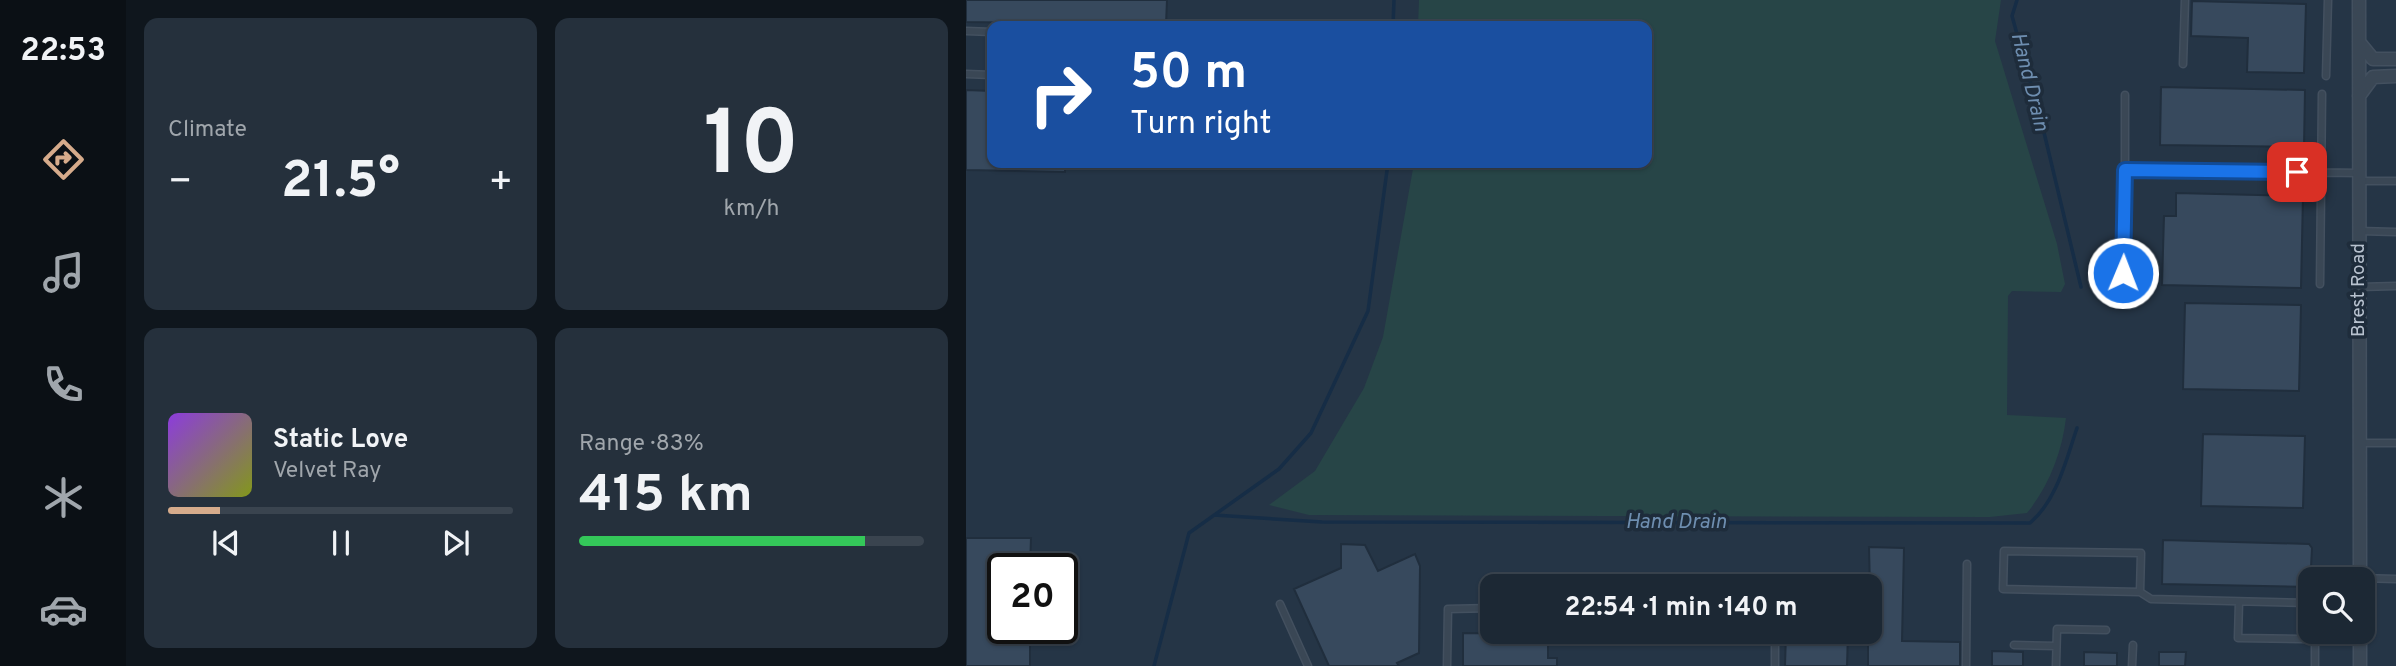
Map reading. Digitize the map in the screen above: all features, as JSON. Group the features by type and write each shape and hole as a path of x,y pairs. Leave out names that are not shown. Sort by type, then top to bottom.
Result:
{"street":[{"name":"Brest Road","path":"2359,0 2360,567"},
{"path":"2359,42 2373,59 2396,59"},
{"path":"2359,97 2373,77 2396,76"},
{"path":"2360,644 2360,666"}],"lane":[{"path":"2183,64 2185,0"},
{"path":"2326,76 2328,0"},
{"path":"966,31 987,32"},
{"path":"966,74 987,75"},
{"path":"2320,284 2322,94"},
{"path":"2123,273 2125,95"},
{"path":"2125,170 2321,173 2396,181"},
{"path":"2359,232 2396,232"},
{"path":"2360,287 2396,286"},
{"path":"2360,443 2396,443"},
{"path":"2140,592 2141,553 2004,551 2003,589 2140,592 2151,599 2298,603"},
{"path":"1966,666 1967,564"},
{"path":"2375,579 2396,579"},
{"path":"2239,602 2238,638 2298,639"},
{"path":"1280,604 1308,666"},
{"path":"1447,666 1448,608 1480,608"},
{"path":"2056,666 2057,629 2106,630"},
{"path":"1775,644 1775,666"},
{"path":"2315,644 2315,666"},
{"path":"2014,645 2056,646"},
{"path":"2132,666 2133,645"}],"green space":[{"path":"1419,0 2001,0 1995,41 2057,244 2065,284 2061,292 2012,291 2008,296 2007,415 2066,418 2053,468 2042,492 2027,513 1990,517 1309,515 1269,505 1315,471 1364,388 1383,337 1413,168 1652,168 1652,21 1418,21"}],"building":[{"path":"966,0 1167,0 1166,21 966,22"},
{"path":"2192,1 2306,4 2304,73 2247,72 2248,38 2191,36"},
{"path":"2161,87 2305,90 2304,147 2160,145"},
{"path":"966,90 987,91 987,168 1065,168 1065,172 966,170"},
{"path":"2176,193 2303,196 2301,288 2162,285 2164,216 2176,216"},
{"path":"2185,303 2301,305 2299,391 2183,389"},
{"path":"2203,434 2305,436 2303,508 2201,506"},
{"path":"966,538 1031,538 1031,553 987,553 987,644 1030,644 1030,666 966,666"},
{"path":"2163,540 2309,544 2312,548 2311,567 2298,567 2298,587 2162,584"},
{"path":"1341,544 1365,545 1378,571 1415,554 1420,566 1419,653 1397,663 1399,666 1329,666 1294,589 1341,568"},
{"path":"1869,547 1904,548 1902,641 1960,642 1960,666 1868,666 1868,644 1882,644 1882,574 1870,574"},
{"path":"1463,633 1480,633 1480,644 1548,644 1548,658 1557,658 1557,666 1463,666"},
{"path":"1786,644 1848,644 1847,666 1785,666"},
{"path":"1992,651 2023,652 2023,666 1992,666"},
{"path":"2084,652 2117,653 2117,666 2084,666"},
{"path":"2159,652 2186,652 2185,666 2159,666"}],"waterway":[{"path":"1393,21 1394,0"},
{"name":"Hand Drain","path":"2017,0 2012,16 2041,120 2081,287"},
{"path":"1154,666 1189,533 1279,469 1311,433 1368,311 1387,168"},
{"name":"Hand Drain","path":"1214,515 1322,522 2030,523 2054,491 2077,428"}],"route":[{"path":"2123,273 2125,170 2297,172"}]}
